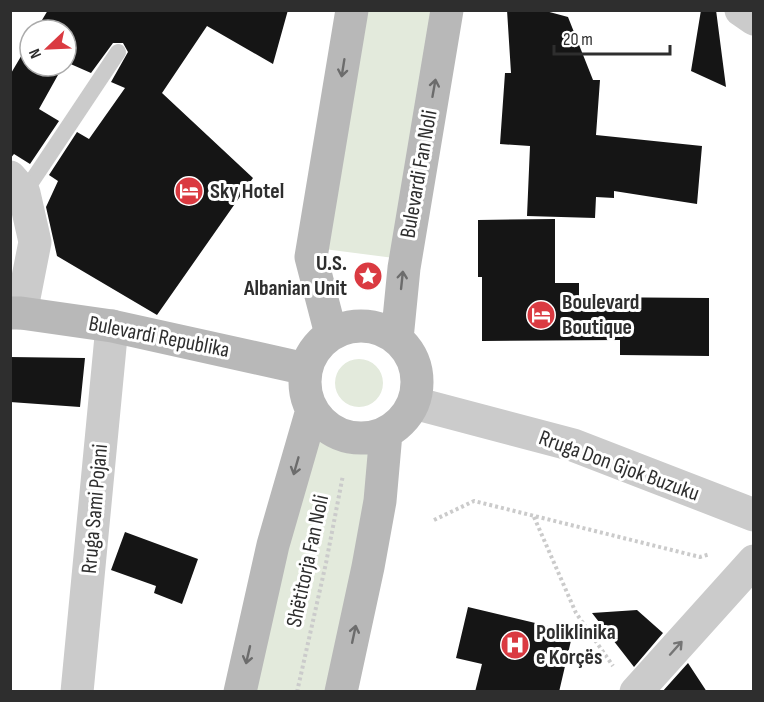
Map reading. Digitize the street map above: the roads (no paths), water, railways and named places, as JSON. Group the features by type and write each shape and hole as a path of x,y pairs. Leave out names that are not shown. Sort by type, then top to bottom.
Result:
{"main road":[{"path":"331,334 311,256 352,10"},
{"name":"Bulevardi Fan Noli","path":"397,339 404,268 447,10"},
{"name":"Bulevardi Republika","path":"16,313 112,326 306,369"},
{"path":"350,327 372,327 385,331 397,339 406,347 415,368 417,389 414,403 397,426 372,438 350,437 331,430 320,421 312,410 304,382 306,369 316,350 331,334 350,327"},
{"path":"240,692 273,545 312,410"},
{"path":"341,692 380,501 386,433"}],"street":[{"path":"741,10 753,19"},
{"path":"16,313 35,242 17,185"},
{"name":"Rruga Sami Pojani","path":"77,692 112,326"},
{"name":"Rruga Don Gjok Buzuku","path":"414,403 573,445 753,515"},
{"path":"628,683 753,561"}],"lane":[{"path":"17,185 118,52"}],"place":[{"name":"Sky Hotel","path":"189,191"},
{"name":"U.S. Albanian Unit","path":"368,276"},
{"name":"Boulevard Boutique","path":"541,315"},
{"name":"Poliklinika e Korçës","path":"515,645"}]}
